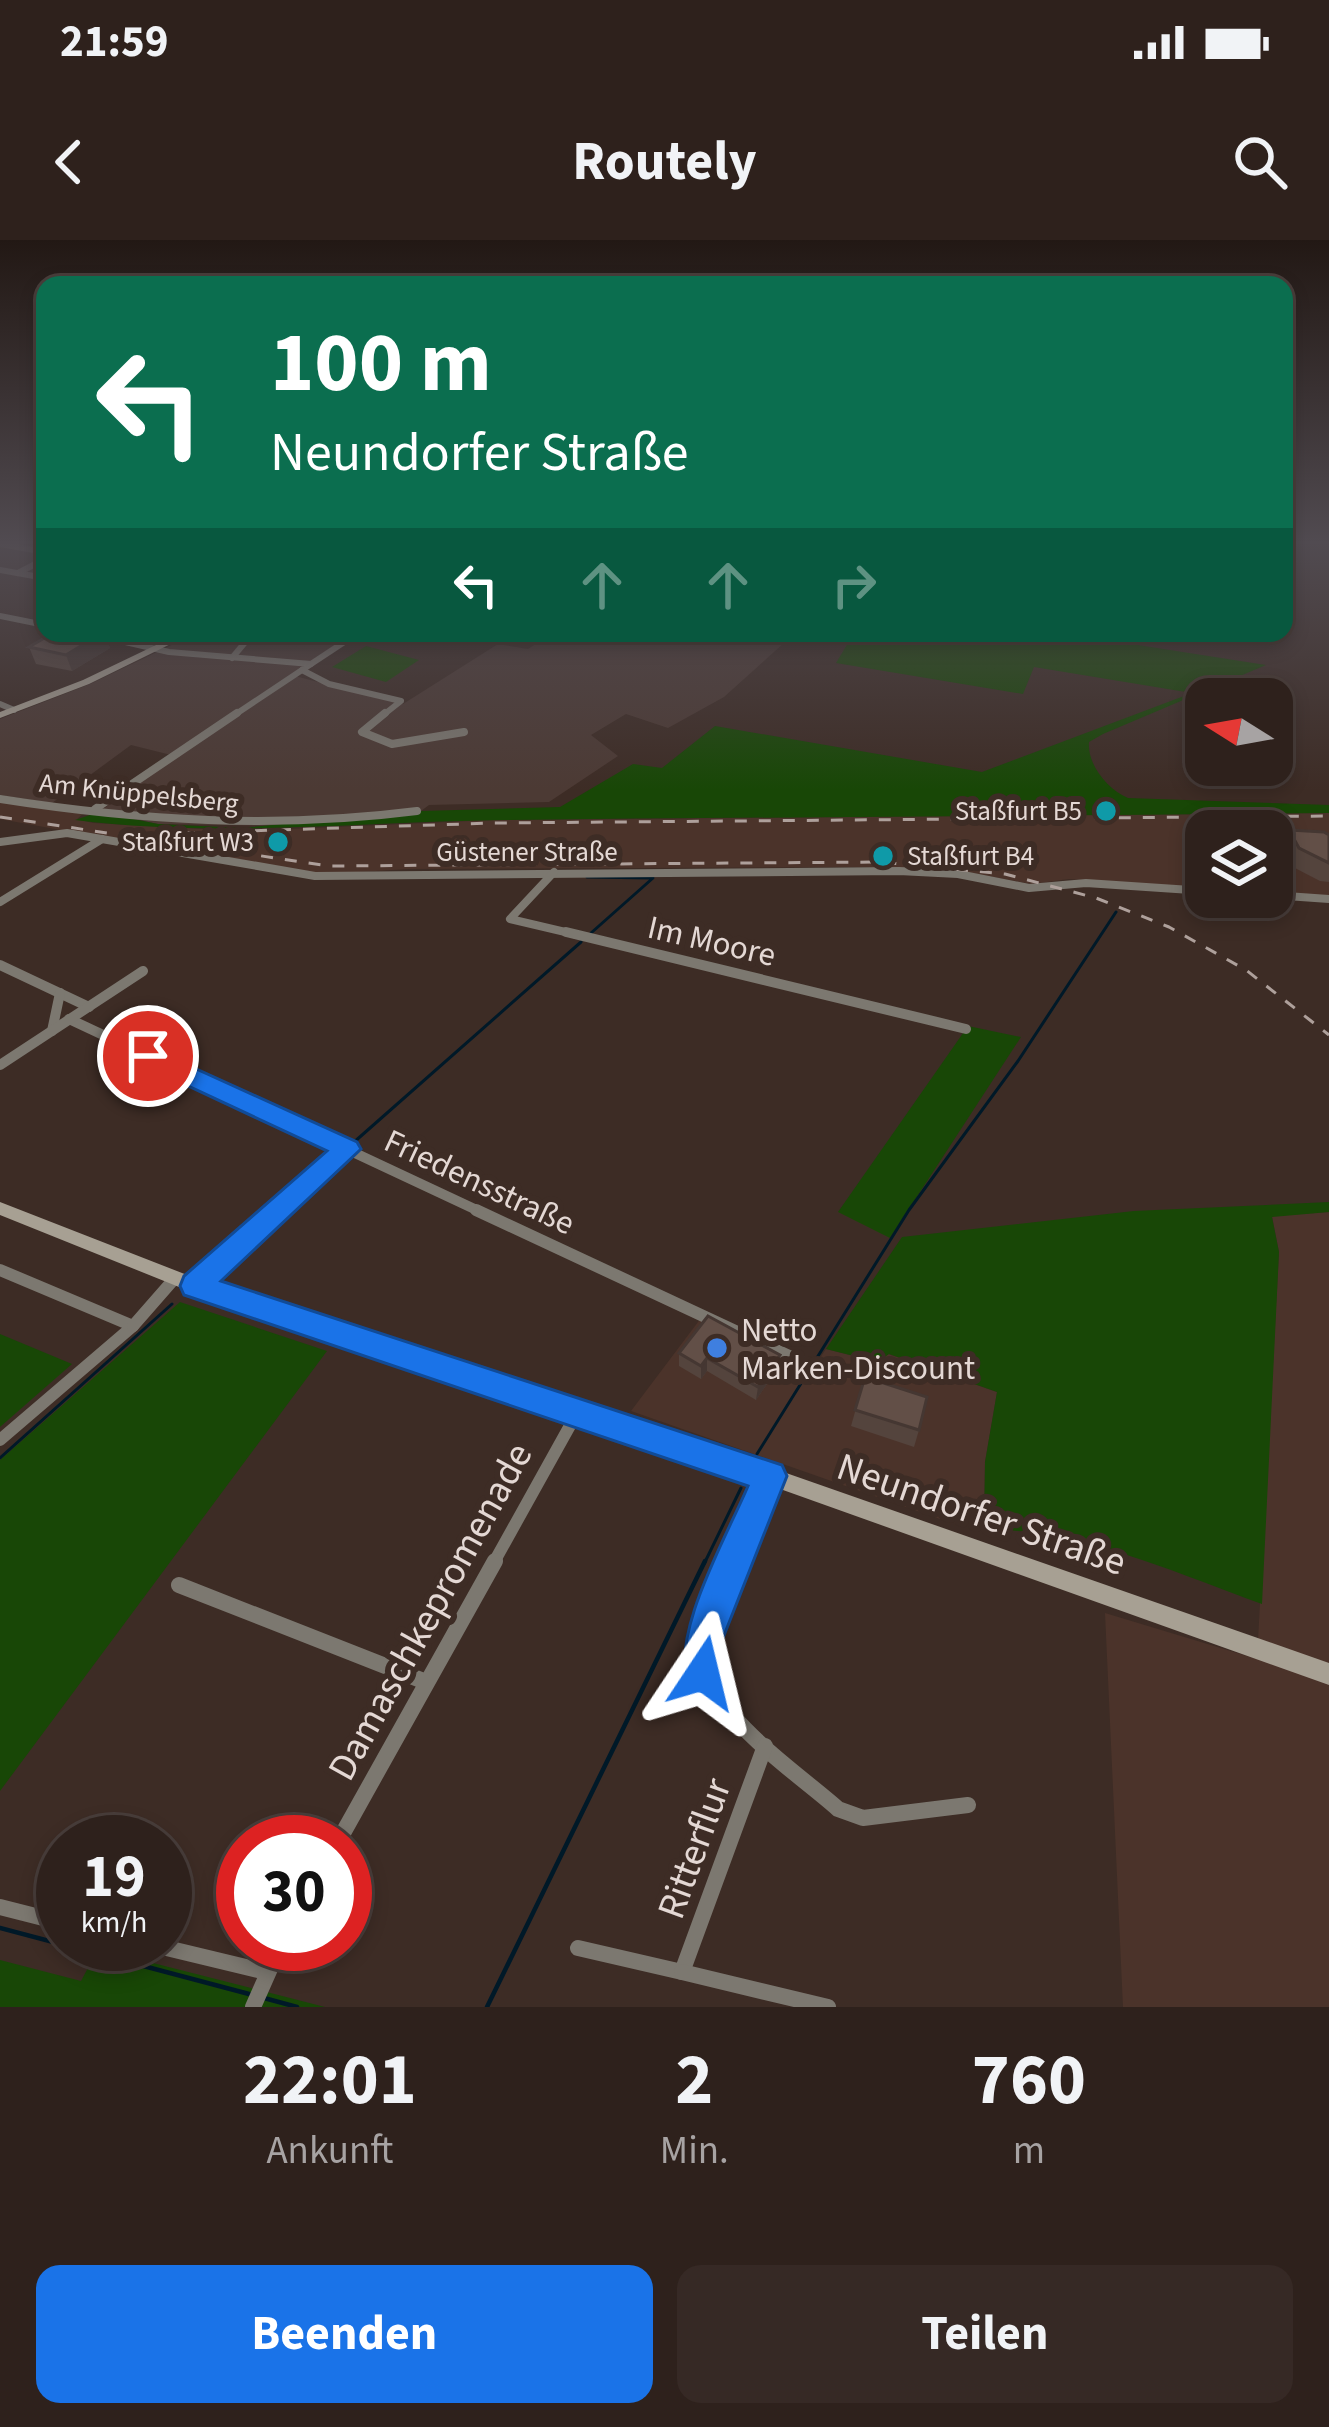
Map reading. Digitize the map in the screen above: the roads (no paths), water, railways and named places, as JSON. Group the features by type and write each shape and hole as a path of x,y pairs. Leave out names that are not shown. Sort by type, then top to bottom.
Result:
{"main road":[{"path":"0,715 169,642"},
{"name":"Neundorfer Straße","path":"0,1208 185,1282 769,1476 1329,1674"}],"street":[{"path":"133,642 232,658 311,664"},
{"path":"232,658 245,642"},
{"path":"95,808 344,642"},
{"path":"302,670 329,684 401,700 362,732 392,745 464,732"},
{"path":"0,704 14,710"},
{"name":"Am Knüppelsberg","path":"0,799 77,812 95,808 160,822 241,826 417,811"},
{"name":"Güstener Straße","path":"0,842 67,833 305,876 915,871 1029,888 1086,883 1185,890"},
{"path":"0,902 102,839"},
{"name":"Im Moore","path":"554,872 548,883 513,910 510,919 966,1028"},
{"path":"1293,896 1329,899"},
{"path":"0,965 89,1007"},
{"path":"0,1065 143,971"},
{"path":"52,1030 60,993"},
{"name":"Friedensstraße","path":"69,1019 802,1362"},
{"path":"0,1440 347,1149"},
{"path":"0,1270 133,1325"},
{"name":"Damaschkepromenade","path":"353,1815 577,1413"},
{"name":"Ritterflur","path":"769,1476 702,1643 703,1673 716,1700 838,1809 863,1819 968,1804"},
{"path":"179,1585 426,1682"},
{"name":"Ritterflur","path":"682,1972 766,1745"},
{"path":"0,1907 36,1916"},
{"name":"Ritterflur","path":"578,1948 828,2007"},
{"path":"192,1957 263,1979"},
{"path":"254,2007 267,1971"}],"waterway":[{"path":"587,877 653,878 591,933"},
{"path":"757,1454 909,1210 1018,1061 1116,912"},
{"path":"353,1143 581,942"},
{"path":"0,1458 172,1304"},
{"path":"704,1564 741,1488"},
{"path":"487,2007 705,1561"},
{"path":"0,1928 249,1994"},
{"path":"264,1998 297,2007"}],"railway":[{"path":"183,833 494,823 1329,816"},
{"path":"0,817 329,866 880,862 1005,874 1096,898 1169,927 1246,970 1329,1035"}],"place":[{"name":"Staßfurt B5","path":"1106,811"},
{"name":"Staßfurt W3","path":"278,842"},
{"name":"Staßfurt B4","path":"883,856"},
{"name":"Netto Marken-Discount","path":"717,1348"}]}
